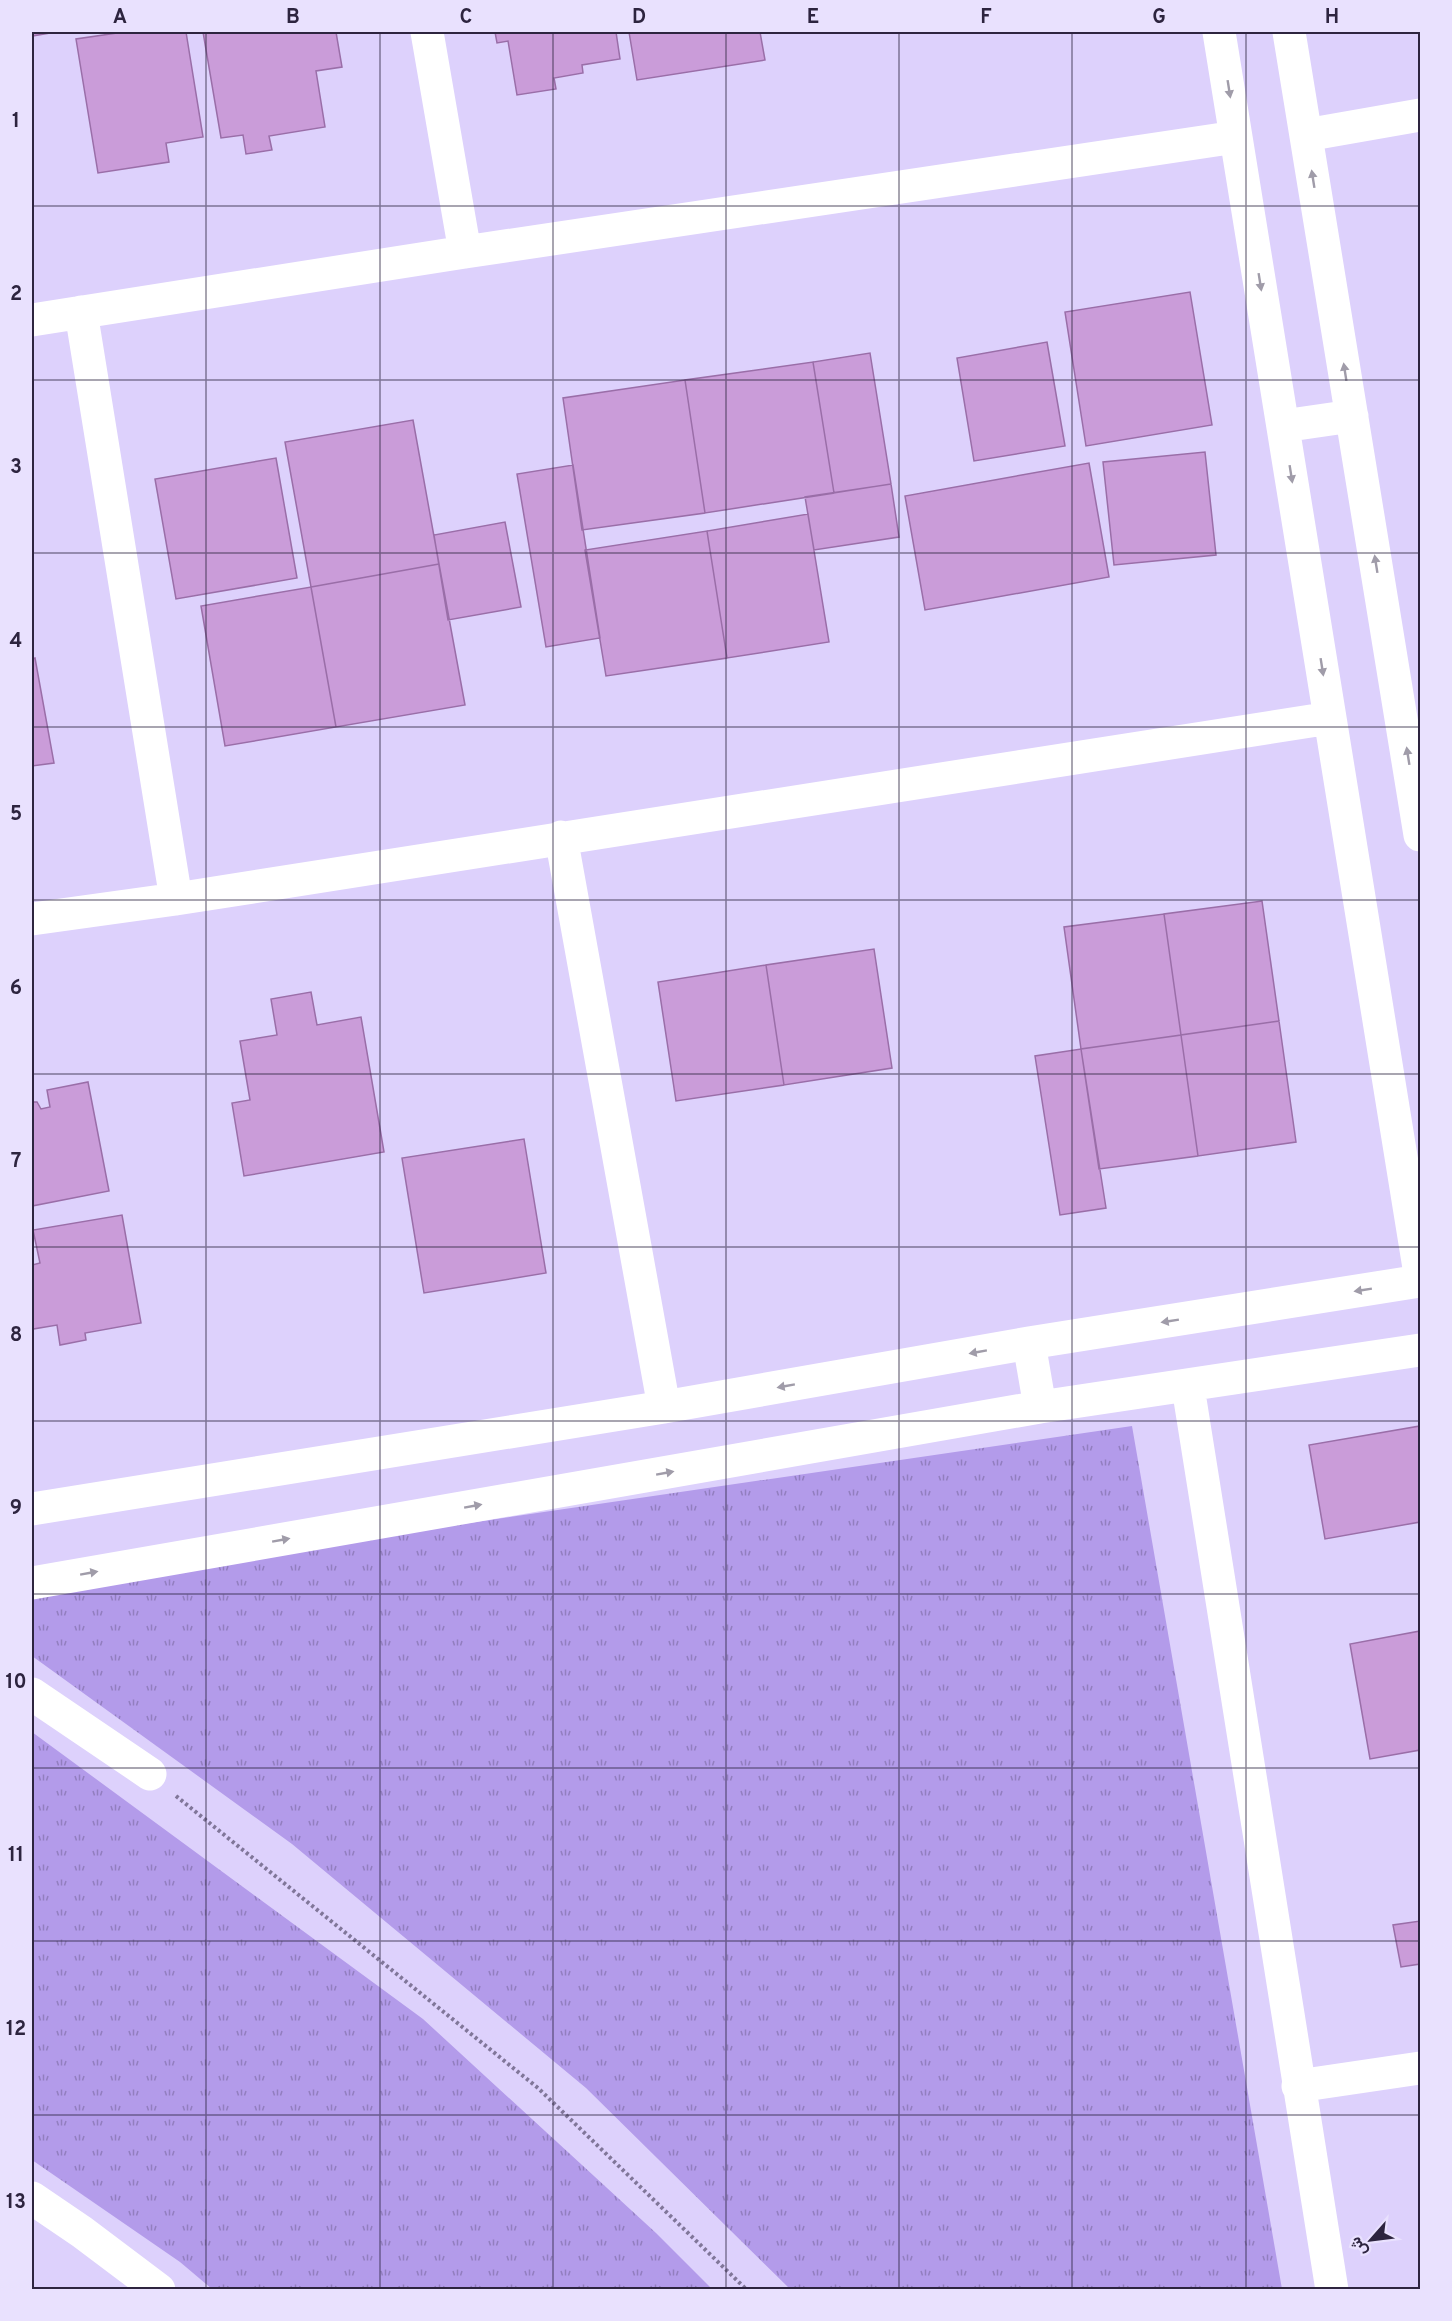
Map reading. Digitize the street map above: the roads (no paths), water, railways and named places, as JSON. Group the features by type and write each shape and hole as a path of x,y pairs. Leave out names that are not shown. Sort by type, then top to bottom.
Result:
{"street":[{"path":"428,32 465,252"},
{"path":"1220,32 1420,1274"},
{"path":"1289,32 1352,416 1410,707 1420,835"},
{"path":"1306,135 1420,115"},
{"path":"32,320 465,252 1236,136"},
{"path":"81,312 176,899"},
{"path":"1284,426 1352,416"},
{"path":"32,920 1330,718"},
{"path":"561,837 664,1407"},
{"path":"32,1509 664,1407 1029,1343 1420,1281"},
{"path":"1029,1343 1040,1407"},
{"path":"32,1583 1040,1407 1188,1387 1420,1350"},
{"path":"1188,1387 1332,2289"},
{"path":"32,1694 150,1774"},
{"path":"1298,2086 1420,2068"},
{"path":"32,2198 159,2289"}]}
